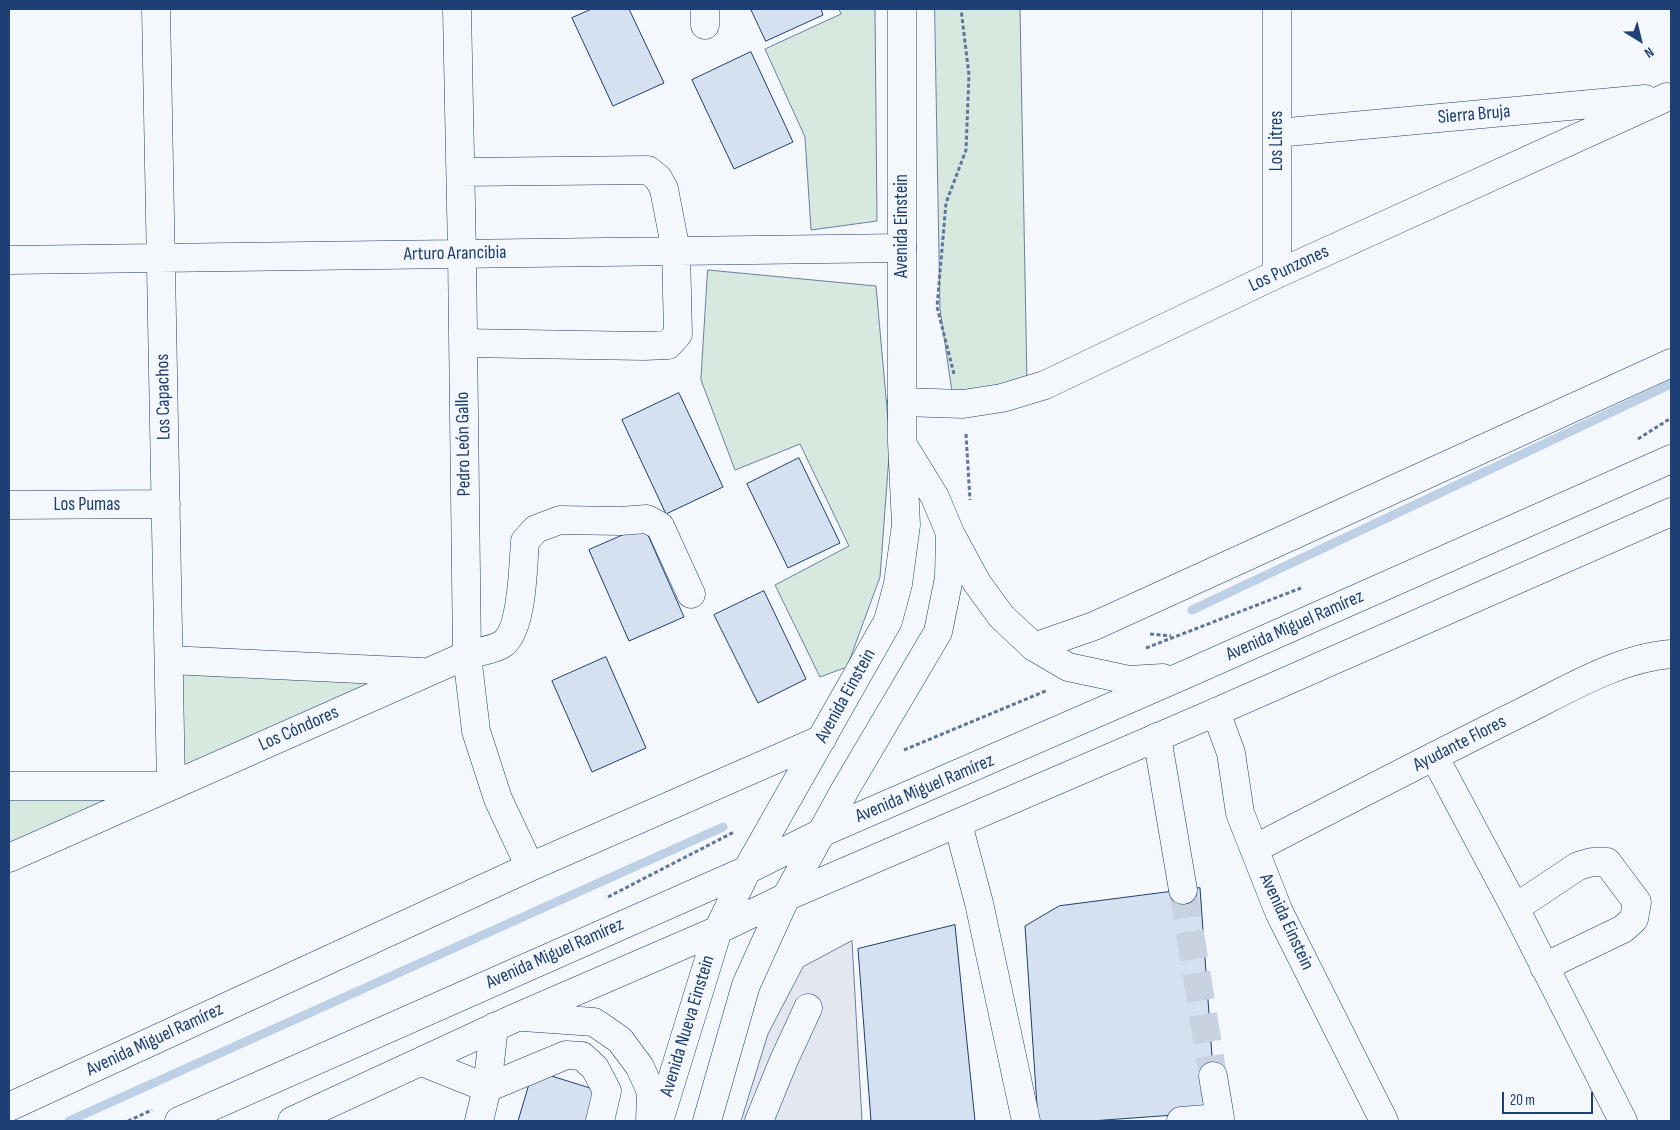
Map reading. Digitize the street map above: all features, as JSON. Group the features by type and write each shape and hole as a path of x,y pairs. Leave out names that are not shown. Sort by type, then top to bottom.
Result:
{"street":[{"name":"Los Capachos","path":"156,9 171,786"},
{"name":"Pedro León Gallo","path":"457,9 467,654 476,731 498,799 530,867"},
{"name":"Avenida Einstein","path":"718,930 747,870 888,621 898,584 906,525 902,442 902,9"},
{"name":"Los Litres","path":"1277,9 1277,274"},
{"name":"Sierra Bruja","path":"1277,133 1669,97"},
{"name":"Los Punzones","path":"902,402 962,404 1002,398 1045,385 1277,274 1669,97"},
{"path":"461,172 648,170 658,178 664,189 676,251 678,334 668,345 463,343"},
{"name":"Arturo Arancibia","path":"9,260 902,248"},
{"path":"1034,647 1094,626 1671,363"},
{"path":"902,442 935,497 950,533 982,590 1001,616 1034,647 1068,667 1129,680 1182,676"},
{"name":"Avenida Miguel Ramírez","path":"180,1121 747,870 819,834 1182,676 1671,459"},
{"name":"Los Pumas","path":"9,506 166,504"},
{"path":"292,1121 505,1022 718,930 786,897 1216,712 1671,512"},
{"name":"Los Cóndores","path":"9,858 467,654 502,645 512,632 519,608 525,541 536,529 560,520 620,521 647,519 660,526 691,594"},
{"path":"707,1121 746,985 786,897 819,834 938,632 949,578 950,533"},
{"name":"Ayudante Flores","path":"1254,849 1434,756 1601,673 1653,656 1671,654"},
{"name":"Los Cóndores","path":"169,660 427,673"},
{"name":"Avenida Einstein","path":"1216,712 1231,753 1240,814 1279,912 1384,1121"},
{"path":"1157,737 1182,890"},
{"name":"Avenida Miguel Ramírez","path":"9,1107 530,867 822,739"},
{"path":"1434,756 1515,908 1623,1121"},
{"name":"Los Cóndores","path":"9,786 171,786"},
{"path":"958,824 979,903 1026,1121"},
{"path":"1515,908 1578,866 1592,862 1607,862 1637,902 1634,919 1623,929 1544,968"},
{"name":"Avenida Nueva Einstein","path":"659,1121 718,930"},
{"path":"759,1121 808,1008"},
{"path":"478,1121 505,1022"},
{"path":"505,1022 594,1022 620,1040 640,1067 651,1092 650,1121"},
{"path":"422,1062 487,1088 566,1055 582,1056 595,1068 607,1091 600,1121"},
{"path":"1181,1121 1220,1118 1213,1076"}],"shaded area":[{"path":"839,9 875,9 877,221 811,230 805,137 765,49 841,14"},
{"path":"935,9 1020,9 1027,383 953,399 940,309"},
{"path":"708,270 876,286 890,442 880,577 847,667 820,677 775,585 849,546 800,444 735,470 701,380"},
{"path":"423,664 179,772 179,667"},
{"path":"9,794 130,794 9,848"},
{"path":"852,941 862,1121 741,1121 768,1034 803,967"}],"building":[{"path":"592,9 629,9 664,83 613,106 572,18"},
{"path":"751,9 821,9 823,15 766,41"},
{"path":"751,52 793,142 734,169 692,80"},
{"path":"679,393 723,487 666,514 622,420"},
{"path":"799,458 840,543 788,568 747,484"},
{"path":"644,526 684,617 629,641 589,550"},
{"path":"764,591 806,679 758,703 714,615"},
{"path":"606,657 646,748 592,772 552,681"},
{"path":"1200,888 1216,1112 1091,1121 1038,1121 1025,926 1059,906"},
{"path":"955,925 975,1121 871,1121 858,949"},
{"path":"545,1074 590,1088 599,1101 593,1121 518,1121 529,1084"}],"waterway":[{"path":"1192,610 1671,384"},
{"path":"69,1121 723,827"}],"tunnel":[{"path":"1183,890 1213,1076"}]}
